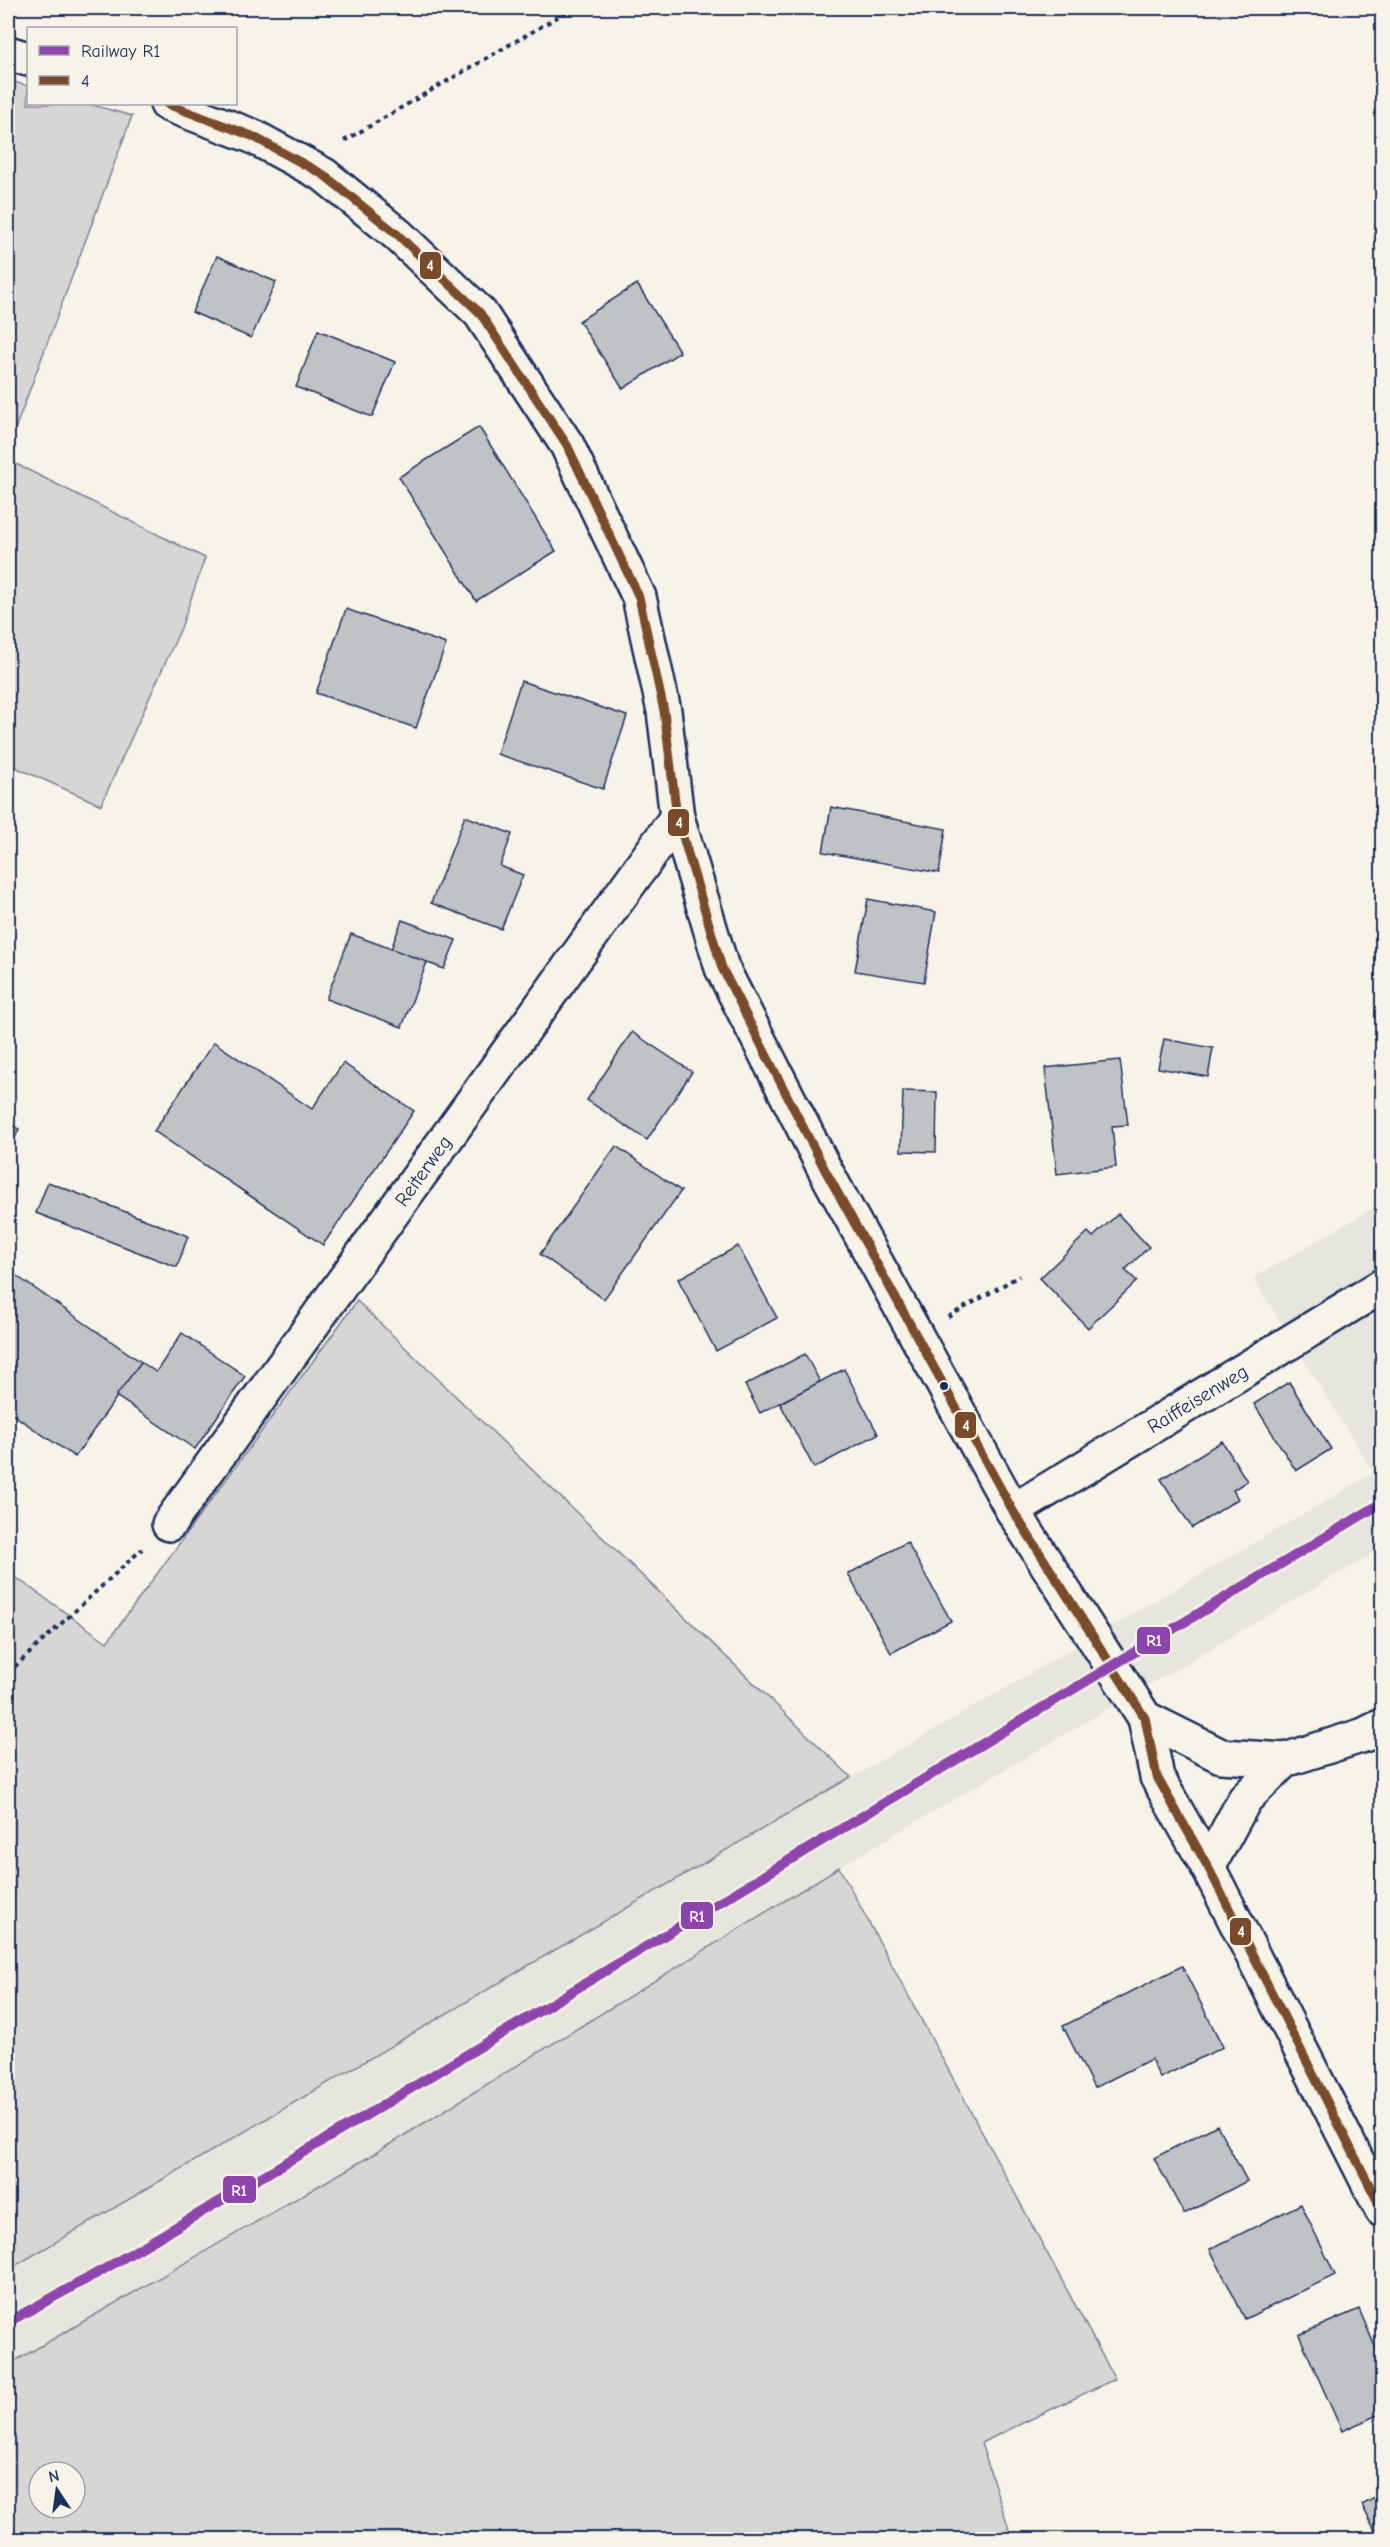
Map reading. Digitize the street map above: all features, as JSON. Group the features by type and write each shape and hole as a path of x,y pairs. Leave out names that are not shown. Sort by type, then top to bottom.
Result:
{"street":[{"path":"8,53 27,60"},
{"path":"170,105 252,136 324,175 398,235 480,313 567,445 639,597 664,711 677,817 722,968 824,1168 1013,1511 1145,1718 1157,1777 1208,1866 1383,2210"},
{"name":"Reiterweg","path":"170,1524 677,817"},
{"name":"Raiffeisenweg","path":"1013,1511 1383,1286"},
{"path":"1145,1718 1221,1756 1285,1760 1364,1735 1383,1726"},
{"path":"1208,1866 1245,1799 1285,1760"}],"path":[{"path":"324,175 340,144 573,8"},
{"path":"916,1335 1019,1276"},
{"path":"8,1673 170,1524"}],"shaded area":[{"path":"8,80 27,86 27,105 93,105 132,116 8,448"},
{"path":"8,460 205,558 181,628 101,805 8,764"},
{"path":"1382,1203 1382,1548 839,1867 374,2154 8,2365 8,2270 1374,1473 1253,1278"},
{"path":"357,1301 851,1777 8,2270 8,1572 107,1642"},
{"path":"839,1867 1115,2379 981,2443 1012,2539 8,2539 8,2365 374,2154"}],"building":[{"path":"217,256 276,282 251,338 192,312"},
{"path":"637,284 680,352 623,389 579,321"},
{"path":"318,330 395,362 372,417 296,387"},
{"path":"479,427 556,551 476,601 399,477"},
{"path":"346,609 446,644 416,728 316,693"},
{"path":"521,681 627,716 603,789 497,754"},
{"path":"831,807 946,829 939,873 823,852"},
{"path":"465,816 512,834 500,866 523,875 501,929 431,903"},
{"path":"868,899 936,912 924,982 855,971"},
{"path":"402,920 456,940 444,969 391,949"},
{"path":"351,934 427,962 402,1027 326,999"},
{"path":"632,1032 692,1072 647,1140 587,1100"},
{"path":"1164,1039 1213,1048 1208,1077 1158,1068"},
{"path":"214,1042 312,1109 343,1063 414,1111 323,1245 154,1131"},
{"path":"1120,1060 1128,1125 1112,1126 1116,1167 1057,1174 1045,1068"},
{"path":"903,1091 937,1092 936,1152 901,1151"},
{"path":"8,1124 19,1129 8,1153"},
{"path":"616,1146 681,1191 604,1299 540,1254"},
{"path":"48,1182 188,1236 177,1267 36,1213"},
{"path":"1118,1214 1149,1247 1125,1270 1137,1281 1088,1328 1040,1278 1088,1232 1093,1237"},
{"path":"738,1246 777,1318 716,1351 678,1279"},
{"path":"8,1270 141,1362 75,1457 8,1411"},
{"path":"182,1333 245,1376 195,1449 116,1396 141,1362 156,1372"},
{"path":"805,1354 820,1382 760,1413 745,1385"},
{"path":"844,1369 878,1434 814,1468 780,1403"},
{"path":"1289,1382 1331,1449 1296,1471 1254,1404"},
{"path":"1222,1441 1247,1481 1233,1490 1238,1499 1192,1528 1161,1479"},
{"path":"907,1542 951,1621 891,1653 848,1574"},
{"path":"1182,1966 1223,2047 1160,2078 1151,2059 1094,2088 1063,2026"},
{"path":"1217,2125 1247,2181 1184,2214 1154,2158"},
{"path":"1301,2204 1335,2275 1245,2319 1210,2249"},
{"path":"1359,2309 1382,2363 1382,2413 1342,2431 1299,2335"},
{"path":"1382,2494 1382,2540 1380,2540 1362,2505"}],"rail line":[{"name":"R1","path":"8,2322 101,2271 360,2119 1382,1503"}],"transit line":[{"name":"4","path":"170,105 252,136 324,175 398,235 480,313 567,445 639,597 664,711 677,817 722,968 824,1168 1013,1511 1145,1718 1157,1777 1208,1867 1382,2210"}]}
